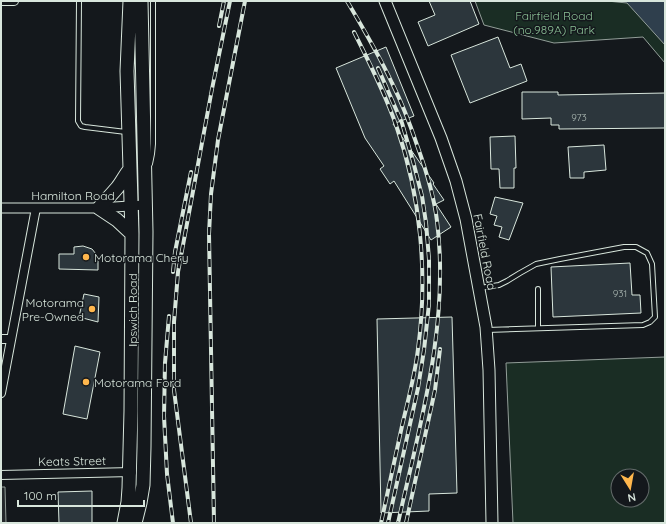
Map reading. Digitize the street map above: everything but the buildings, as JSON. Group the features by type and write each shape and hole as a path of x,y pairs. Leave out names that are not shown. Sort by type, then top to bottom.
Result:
{"highway":[{"name":"Ipswich Road","path":"124,523 128,502 132,403 132,234 127,71 130,1"},
{"name":"Ipswich Road","path":"135,523 143,485 145,176 142,81 142,1"},
{"path":"130,169 112,195 105,200 99,208 117,220 132,234"}],"main road":[{"name":"Fairfield Road","path":"385,1 441,138 456,181 467,225 486,330 489,370 492,523"}],"street":[{"path":"1,1 14,1"},
{"name":"Hamilton Road","path":"1,208 99,208 145,205"},
{"path":"1,393 36,208"},
{"path":"1,339 11,339"},
{"name":"Keats Street","path":"1,475 143,471"}],"lane":[{"path":"80,1 78,120 81,126 85,127 129,132"},
{"name":"Ipswich Road","path":"145,176 150,163 153,144 154,1"},
{"path":"479,288 499,285 536,264 560,258 624,247 636,247 647,253 652,264 655,317 650,322 643,325 486,330"},
{"path":"538,289 538,328"}],"green space":[{"name":"Fairfield Road (no.989A) Park","path":"475,1 665,1 665,63 643,37 554,43 484,25"},
{"path":"665,357 665,523 513,523 506,363"}],"shaded area":[{"path":"1,487 5,487 6,523 1,523"}],"water":[{"path":"607,1 664,1 665,45 627,3"}],"railway":[{"path":"219,26 224,1"},
{"path":"191,523 174,390 174,322 178,272 230,1"},
{"path":"214,523 209,234 211,194 218,140 245,1"},
{"path":"347,1 382,62 412,129 432,192 437,221 440,259 436,335 431,373 398,523"},
{"path":"354,32 387,101 405,152 417,208 422,264 421,321 417,359 381,523"},
{"path":"378,68 402,123 413,161 422,196 429,259 429,304 424,350 418,388 388,523"},
{"path":"173,272 175,252 191,172"},
{"path":"169,316 165,363 164,416 167,474 173,523"},
{"path":"406,523 435,390 440,349"}],"place":[{"name":"Motorama Chery","path":"86,257"},
{"name":"Motorama Pre-Owned","path":"92,309"},
{"name":"Motorama Ford","path":"86,382"}]}
